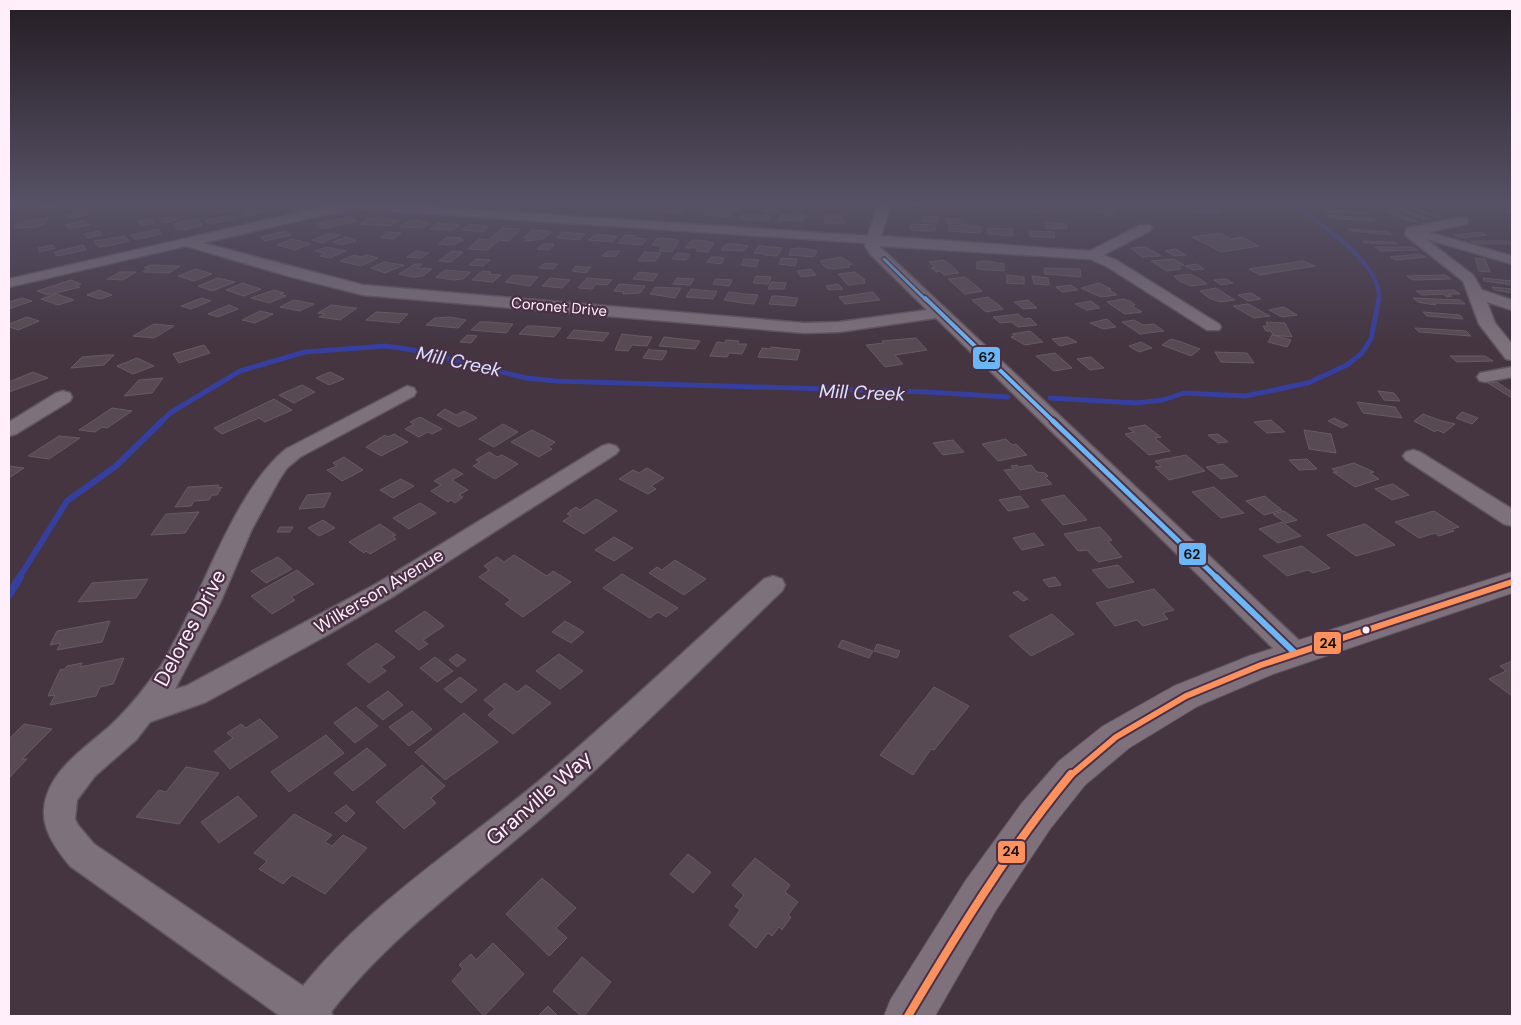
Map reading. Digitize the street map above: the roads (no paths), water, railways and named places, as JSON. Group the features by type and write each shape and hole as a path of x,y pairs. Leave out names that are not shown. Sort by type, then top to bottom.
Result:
{"main road":[{"path":"908,1016 1000,866 1072,773 1116,737 1186,696 1295,653 1512,582"}],"street":[{"path":"9,282 151,250"},
{"name":"Coronet Drive","path":"212,250 328,283 363,290 804,328 856,325 939,313"},
{"path":"875,250 1295,653"},
{"path":"1017,250 1092,255 1118,267 1213,328"},
{"path":"1092,255 1102,250"},
{"path":"1430,250 1463,274 1476,293 1487,324 1512,354"},
{"path":"1476,250 1512,260"},
{"path":"1476,293 1512,305"},
{"path":"1486,377 1512,372"},
{"name":"Delores Drive","path":"310,1014 82,855 65,835 59,819 62,796 84,766 125,731 169,677 208,601 251,508 280,464 314,440 408,392"},
{"path":"9,430 63,397"},
{"name":"Wilkerson Avenue","path":"140,714 196,694 322,626 385,590 609,450"},
{"path":"1413,456 1512,519"},
{"name":"Granville Way","path":"310,1014 339,971 381,929 551,790 773,585"}],"waterway":[{"name":"Mill Creek","path":"1351,250 1370,272 1377,286 1379,299"},
{"name":"Mill Creek","path":"1050,398 1136,403 1163,400 1184,393 1245,396 1308,383 1347,365 1362,353 1371,339 1379,299"},
{"name":"Mill Creek","path":"162,421 170,413 240,371 305,352 386,346 413,350 526,378 556,381 928,392 1008,397"},
{"name":"Mill Creek","path":"19,578 67,501 116,466 162,421"},
{"name":"Mill Creek","path":"9,595 20,577"}]}
